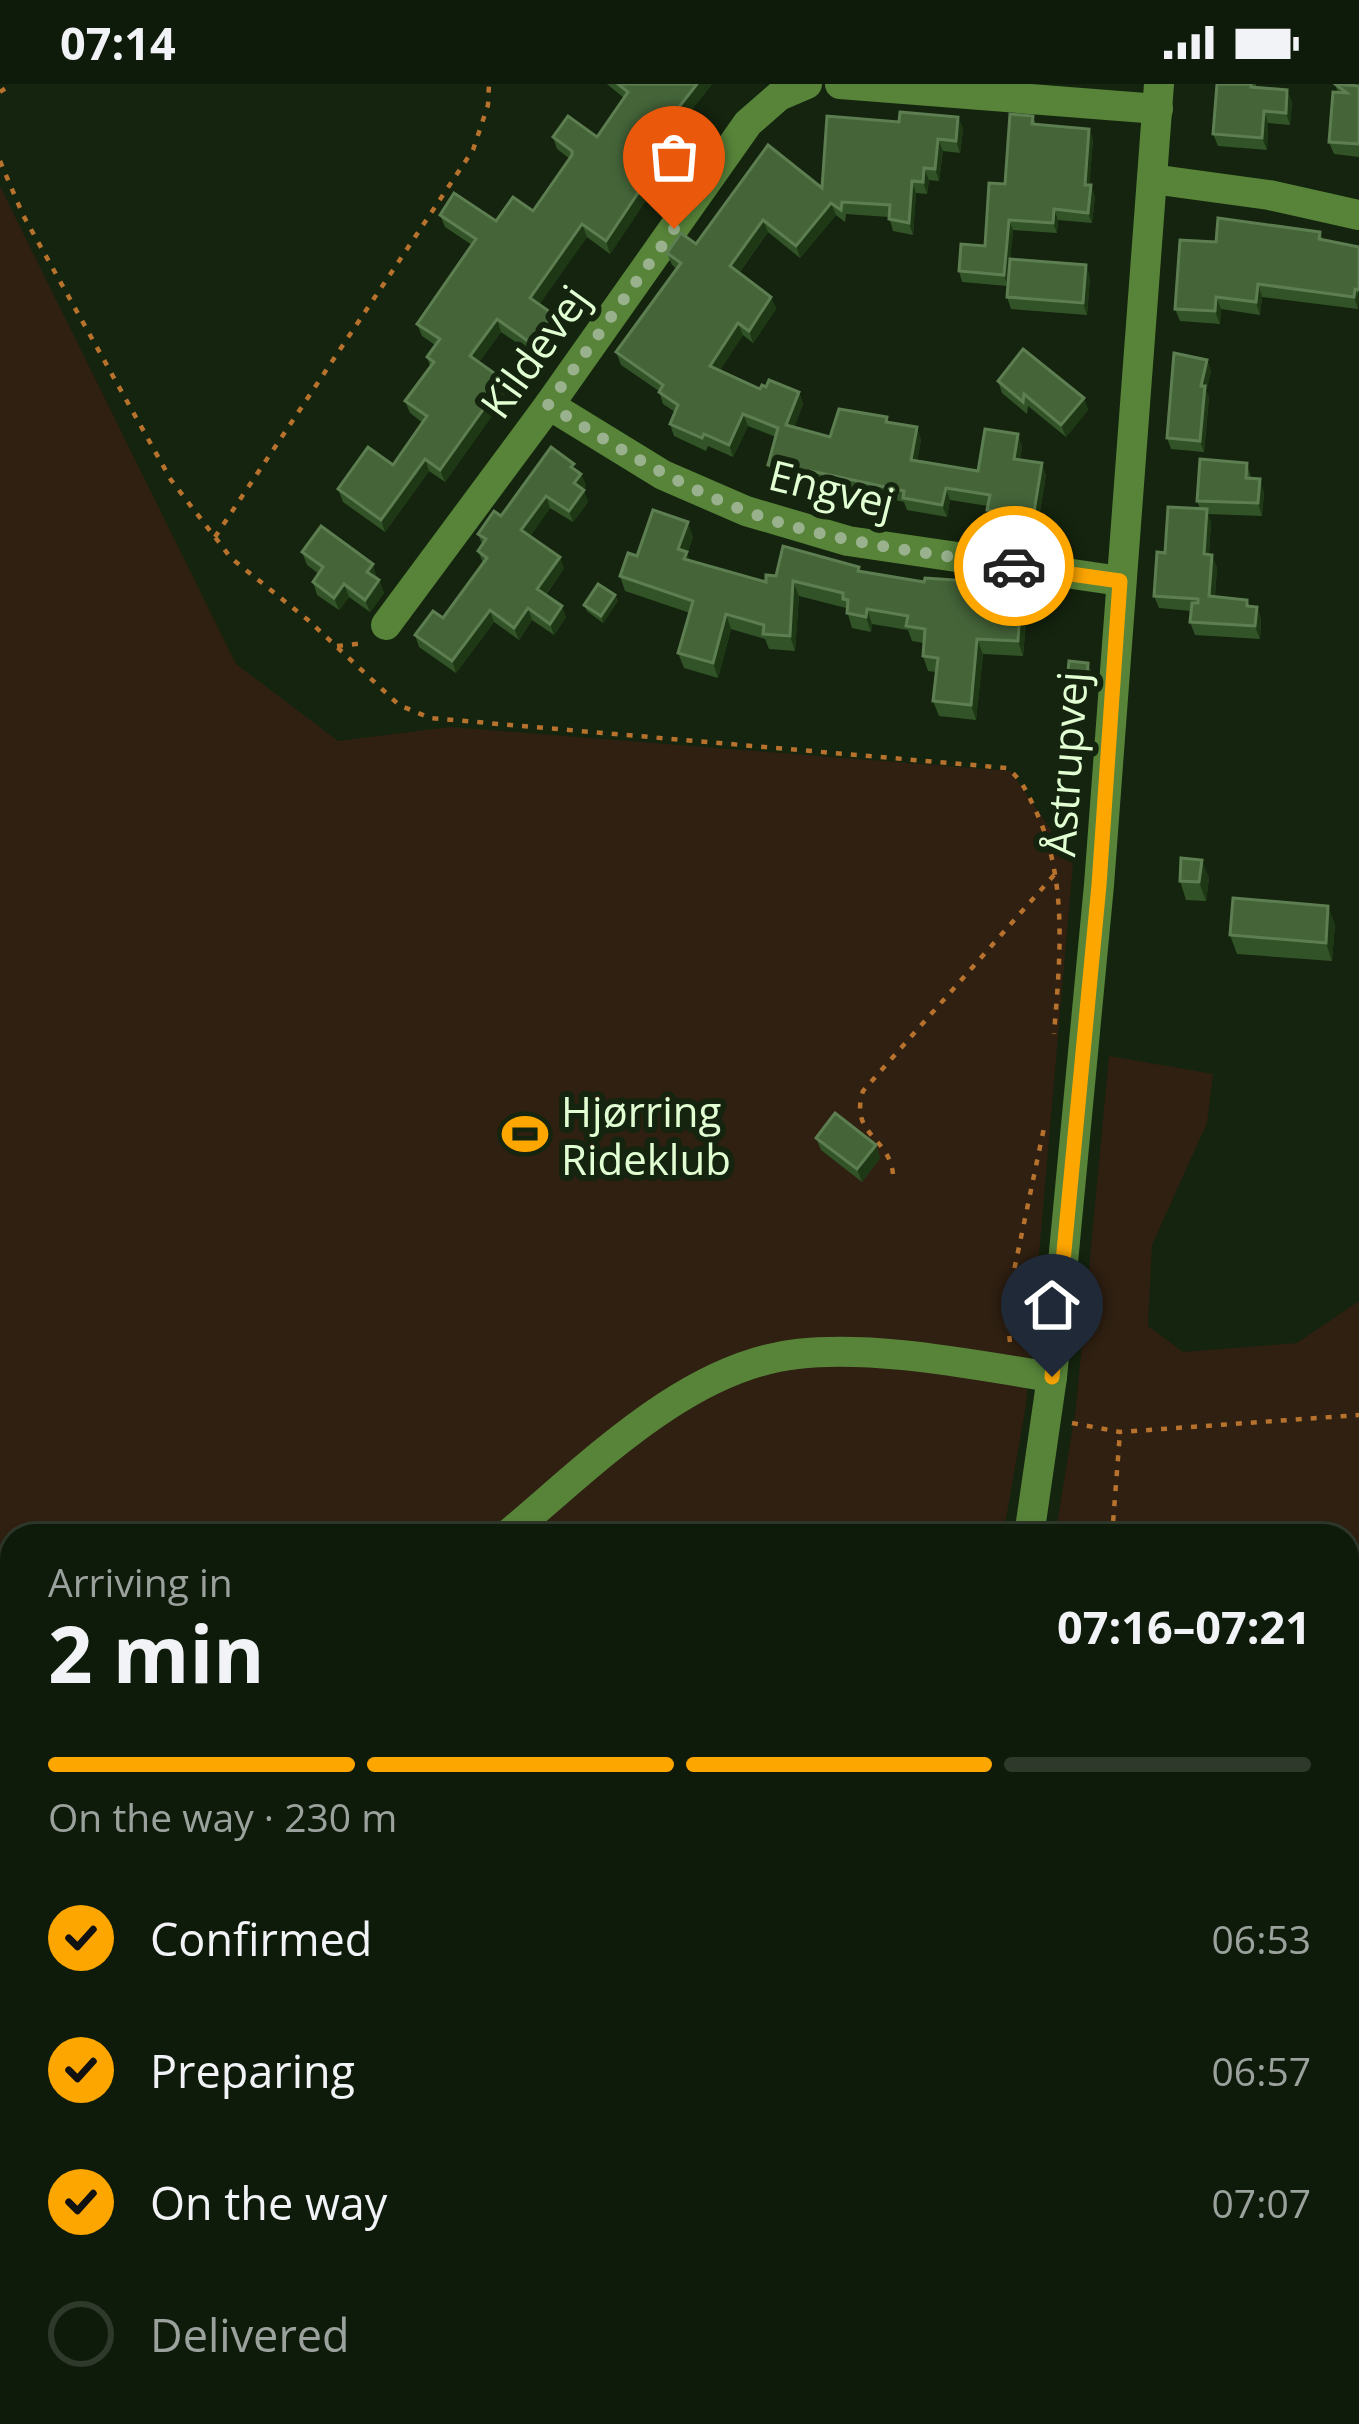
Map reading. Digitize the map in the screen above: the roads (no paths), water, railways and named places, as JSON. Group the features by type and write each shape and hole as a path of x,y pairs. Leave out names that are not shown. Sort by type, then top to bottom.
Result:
{"street":[{"name":"Kildevej","path":"386,625 748,123 779,96 807,84"},
{"path":"840,84 1159,97"},
{"name":"Åstrupvej","path":"1032,1524 1048,1418 1099,885 1159,97"},
{"path":"1152,179 1269,195 1359,215"},
{"name":"Engvej","path":"548,405 663,475 746,511 848,541 1120,581"},
{"path":"520,1524 635,1429 705,1382 750,1365 795,1354 851,1353 1052,1377"}],"place":[{"name":"Hjørring Rideklub","path":"525,1134"}]}
